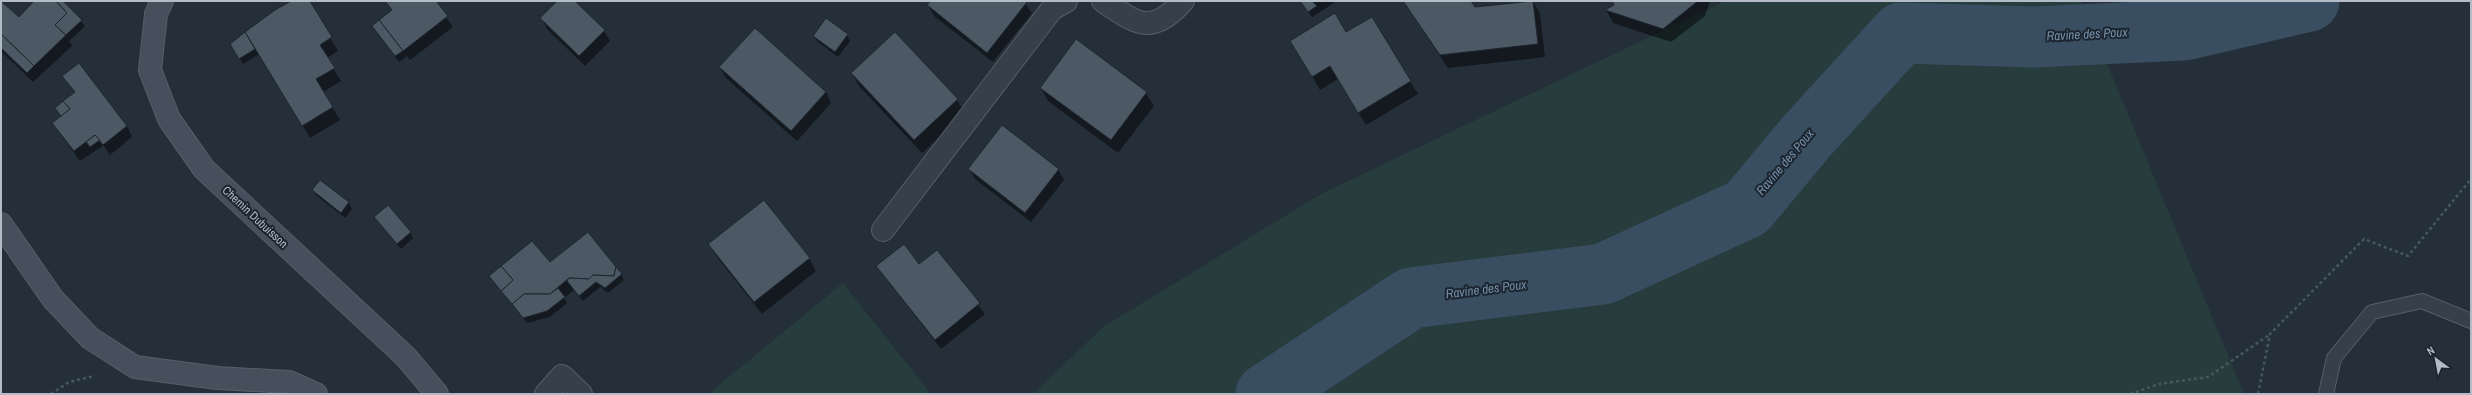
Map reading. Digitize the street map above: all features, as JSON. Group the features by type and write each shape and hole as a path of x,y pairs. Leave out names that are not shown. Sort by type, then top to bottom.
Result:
{"main road":[{"name":"Chemin Dubuisson","path":"162,1 156,14 150,70 169,119 199,162 406,357 437,394"},
{"path":"1,224 53,299 90,338 135,367 217,378 289,382 316,394"}],"street":[{"path":"883,230 1052,9 1066,1"},
{"path":"1102,1 1135,22 1158,22 1183,1"},
{"path":"546,394 562,376 582,394"}],"lane":[{"path":"2326,394 2334,358 2372,312 2422,301 2471,321"}],"path":[{"path":"2130,394 2159,384 2208,377 2270,334 2364,239 2408,256 2471,179"},
{"path":"2258,394 2270,334"},
{"path":"51,394 69,382 135,367"}],"green space":[{"path":"1725,1 2081,1 2244,394 1033,394 1103,327 1321,194"},
{"path":"843,283 931,394 708,394"}],"building":[{"path":"1,1 19,17 34,1 56,1 67,13 55,25 66,35 34,66 1,34"},
{"path":"56,1 63,1 82,20 66,35 55,25 67,13"},
{"path":"291,1 310,1 332,37 320,45 335,68 316,79 333,107 302,126 245,32 275,10"},
{"path":"385,1 436,1 448,16 403,51 379,20 392,10"},
{"path":"557,1 575,1 605,30 579,56 540,18"},
{"path":"930,1 1027,2 987,53 927,5"},
{"path":"1300,1 1312,1 1317,6 1308,12"},
{"path":"1403,1 1471,1 1475,7 1533,1 1538,44 1440,55"},
{"path":"1612,1 1698,1 1663,29 1605,10 1614,5"},
{"path":"1335,13 1346,32 1372,17 1411,81 1358,113 1330,66 1312,77 1290,41"},
{"path":"826,18 848,34 835,52 813,36"},
{"path":"379,20 403,51 395,56 372,26"},
{"path":"755,28 826,92 791,131 719,67"},
{"path":"245,32 255,49 239,59 230,44"},
{"path":"895,32 958,99 914,140 851,73"},
{"path":"1,34 34,66 27,73 1,48"},
{"path":"1076,39 1147,92 1111,140 1040,88"},
{"path":"79,63 127,126 103,145 95,135 74,151 52,123 70,109 63,101 75,92 62,76"},
{"path":"63,101 70,109 61,116 55,108"},
{"path":"1002,125 1059,169 1025,213 968,169"},
{"path":"95,135 100,140 90,147 86,142"},
{"path":"320,180 349,202 341,213 312,190"},
{"path":"764,200 810,258 754,302 708,244"},
{"path":"388,205 411,232 397,244 374,217"},
{"path":"588,232 616,267 614,276 593,275 589,279 569,278 550,294 524,294 512,304 501,291 513,280 501,266 532,241 550,262"},
{"path":"904,244 919,264 937,250 980,303 935,340 876,266"},
{"path":"501,266 513,280 501,291 489,276"},
{"path":"616,267 622,274 605,288 596,282 579,296 567,281 569,278 589,279 593,275 614,276"},
{"path":"558,288 565,297 547,311 523,318 512,304 524,294 550,294"}],"waterway":[{"name":"Ravine des Poux","path":"1266,394 1411,298 1603,274 1747,208 1806,137 1901,33 2034,37 2184,30 2309,1"}]}
